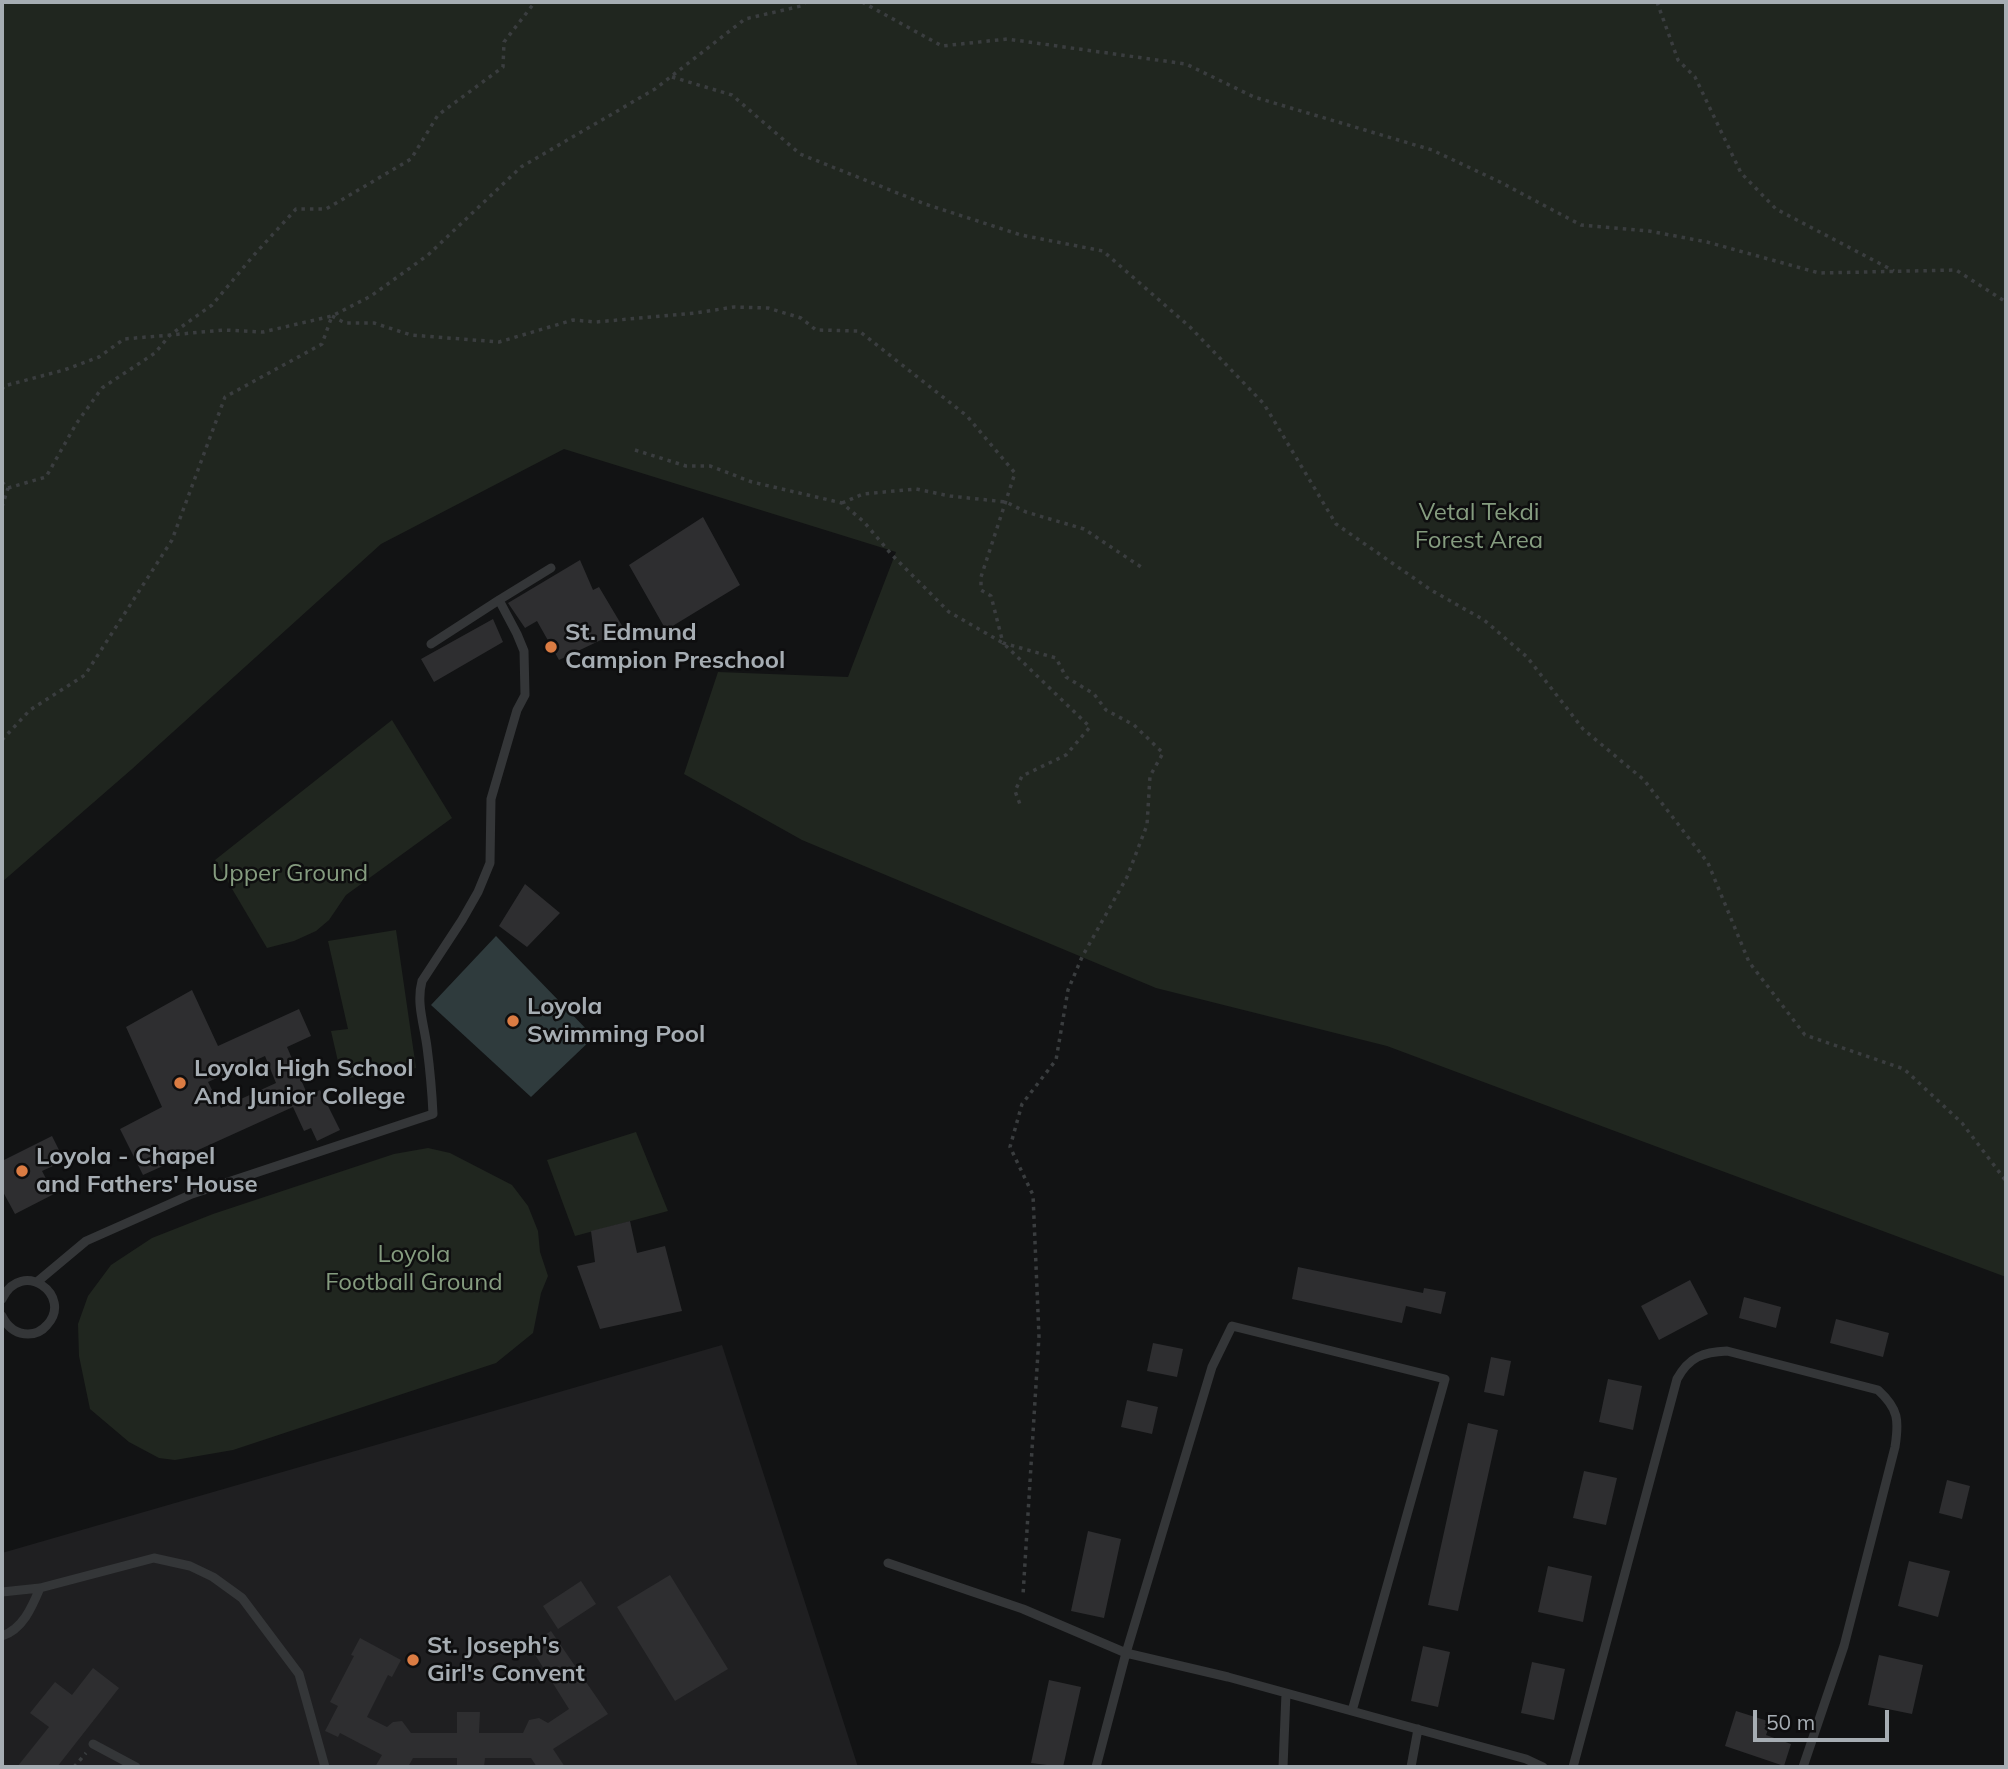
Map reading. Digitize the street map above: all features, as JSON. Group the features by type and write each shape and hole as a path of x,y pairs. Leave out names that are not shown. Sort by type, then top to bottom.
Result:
{"lane":[{"path":"431,644 551,568"},
{"path":"37,1282 86,1241 192,1194 433,1114 431,1078 419,992 422,981 478,892 490,863 491,799 517,710 525,695 524,651 499,600"},
{"path":"2,1299 12,1285 19,1281 37,1282 45,1287 54,1301 52,1319 47,1326 31,1334 22,1334 6,1325 2,1316"},
{"path":"1096,1767 1126,1653 1212,1367 1232,1326 1445,1379 1352,1711"},
{"path":"1573,1767 1677,1379 1684,1367 1696,1356 1727,1351 1878,1390 1895,1409 1898,1427 1895,1447 1844,1646 1803,1767"},
{"path":"2,1592 40,1588 155,1558 190,1566 213,1577 242,1598 299,1674 326,1767"},
{"path":"888,1563 1023,1608 1126,1653 1418,1729 1526,1759 1543,1767"},
{"path":"2,1636 27,1618 40,1588"},
{"path":"1283,1767 1286,1693"},
{"path":"1411,1767 1418,1729"},
{"path":"93,1744 136,1767"}],"path":[{"path":"8,488 46,477 76,424 102,388 155,353 170,335 212,305 296,209 326,209 411,159 438,115 503,67 504,42 535,2"},
{"path":"2,390 4,386 64,370 99,357 124,339 224,330 263,332 332,316 371,296 428,256 521,167 672,77 745,19 801,6 806,2"},
{"path":"862,2 942,46 1007,39 1185,64 1254,97 1432,150 1581,225 1649,231 1707,242 1819,273 1956,270 2006,302"},
{"path":"1657,2 1678,60 1695,76 1741,173 1776,209 1895,272"},
{"path":"672,77 732,96 800,154 812,159 925,204 1021,236 1103,251 1190,327 1264,404 1336,524 1431,590 1484,620 1527,657 1583,729 1644,780 1708,863 1749,962 1805,1035 1905,1069 1962,1123 2006,1181"},
{"path":"332,316 345,323 374,323 411,335 499,342 573,320 596,322 634,319 734,307 768,308 801,318 816,330 859,331 967,416 1015,473 981,577 981,590 991,596 1003,643"},
{"path":"2,740 30,710 85,675 172,540 225,397 322,344 332,316"},
{"path":"635,450 686,466 710,466 752,482 842,503 864,522 891,554 949,612 1003,643 1090,727 1066,755 1023,776 1016,790 1021,807"},
{"path":"2,482 8,488"},
{"path":"2,507 8,488"},
{"path":"842,503 863,494 916,489 1006,502 1026,512 1084,529 1144,569"},
{"path":"1003,643 1056,657 1066,677 1094,694 1106,710 1134,725 1163,753 1150,776 1147,825 1127,877 1082,957 1068,990 1056,1060 1022,1104 1010,1147 1033,1195 1039,1336 1023,1608"}],"shaded area":[{"name":"Loyola Swimming Pool","path":"496,936 594,1037 531,1097 431,1005"},
{"name":"St. Joseph's Girl's Convent","path":"722,1345 858,1767 2,1767 2,1553"}],"green space":[{"name":"Vetal Tekdi Forest Area","path":"2,2 2006,2 2006,1277 1387,1046 1156,988 802,840 684,774 718,672 848,677 896,552 564,449 381,544 132,769 2,882"},
{"name":"Upper Ground","path":"392,720 452,818 346,895 329,920 316,931 294,941 267,948 215,860"},
{"path":"396,930 416,1068 342,1079 331,1031 348,1029 328,941"},
{"path":"636,1132 668,1211 575,1236 547,1160"},
{"name":"Loyola Football Ground","path":"428,1148 450,1153 512,1185 528,1206 538,1231 540,1252 548,1276 541,1293 533,1333 496,1363 233,1450 175,1460 159,1458 129,1442 90,1409 79,1356 78,1324 88,1296 111,1265 152,1238 213,1214 394,1154"}],"building":[{"path":"703,517 740,585 666,630 629,565"},
{"path":"580,560 593,590 599,587 624,629 559,660 537,621 525,628 508,603"},
{"path":"493,619 503,642 434,682 421,659"},
{"path":"525,884 560,913 527,947 499,926"},
{"name":"Loyola High School And Junior College","path":"192,990 218,1046 299,1009 311,1036 287,1047 308,1096 320,1090 340,1130 317,1141 311,1128 304,1131 293,1107 143,1175 120,1129 162,1107 126,1027","holes":["265,1056 276,1083 221,1108 208,1082"]},
{"name":"Loyola - Chapel and Fathers' House","path":"52,1136 60,1152 49,1157 53,1166 42,1171 54,1194 15,1214 2,1190 2,1161"},
{"path":"630,1221 637,1253 665,1246 682,1311 600,1329 577,1266 595,1262 591,1231"},
{"path":"1298,1267 1423,1293 1424,1288 1446,1292 1441,1314 1406,1306 1402,1323 1292,1299"},
{"path":"1690,1280 1708,1314 1659,1340 1641,1306"},
{"path":"1744,1297 1781,1307 1776,1328 1739,1318"},
{"path":"1836,1319 1889,1333 1883,1357 1830,1343"},
{"path":"1153,1343 1183,1349 1177,1377 1147,1371"},
{"path":"1491,1357 1511,1361 1504,1396 1484,1392"},
{"path":"1608,1379 1642,1386 1633,1430 1599,1422"},
{"path":"1127,1400 1158,1407 1152,1434 1121,1427"},
{"path":"1468,1423 1498,1430 1458,1611 1428,1605"},
{"path":"1584,1471 1617,1478 1606,1525 1573,1518"},
{"path":"1947,1480 1970,1486 1962,1519 1939,1513"},
{"path":"1088,1531 1121,1539 1104,1618 1071,1611"},
{"path":"1909,1561 1950,1571 1938,1617 1898,1606"},
{"path":"1548,1566 1592,1576 1583,1622 1538,1612"},
{"path":"670,1575 728,1669 675,1701 617,1607"},
{"path":"581,1581 596,1604 558,1629 543,1606"},
{"path":"551,1631 608,1714 553,1749 565,1767 537,1767 531,1758 485,1758 484,1767 457,1767 457,1758 413,1758 408,1767 375,1767 382,1755 340,1733 338,1737 325,1731 338,1706 330,1702 354,1656 351,1655 360,1638 401,1660 392,1677 388,1675 367,1717 387,1727 393,1722 402,1721 411,1733 457,1733 457,1712 480,1712 479,1733 523,1733 529,1720 539,1718 548,1723 569,1709 534,1653 544,1647 539,1639"},
{"path":"1423,1646 1450,1652 1438,1707 1411,1701"},
{"path":"1879,1655 1923,1665 1912,1714 1868,1705"},
{"path":"1532,1662 1565,1669 1554,1720 1521,1713"},
{"path":"93,1668 119,1688 57,1767 17,1767 49,1727 30,1713 55,1682 72,1695"},
{"path":"1049,1680 1081,1687 1063,1767 1031,1763"},
{"path":"1736,1711 1771,1722 1766,1735 1791,1744 1784,1766 1725,1746"}],"place":[{"name":"St. Edmund Campion Preschool","path":"551,647"},
{"name":"Loyola Swimming Pool","path":"513,1021"},
{"name":"Loyola High School And Junior College","path":"180,1083"},
{"name":"Loyola - Chapel and Fathers' House","path":"22,1171"},
{"name":"St. Joseph's Girl's Convent","path":"413,1660"}]}
